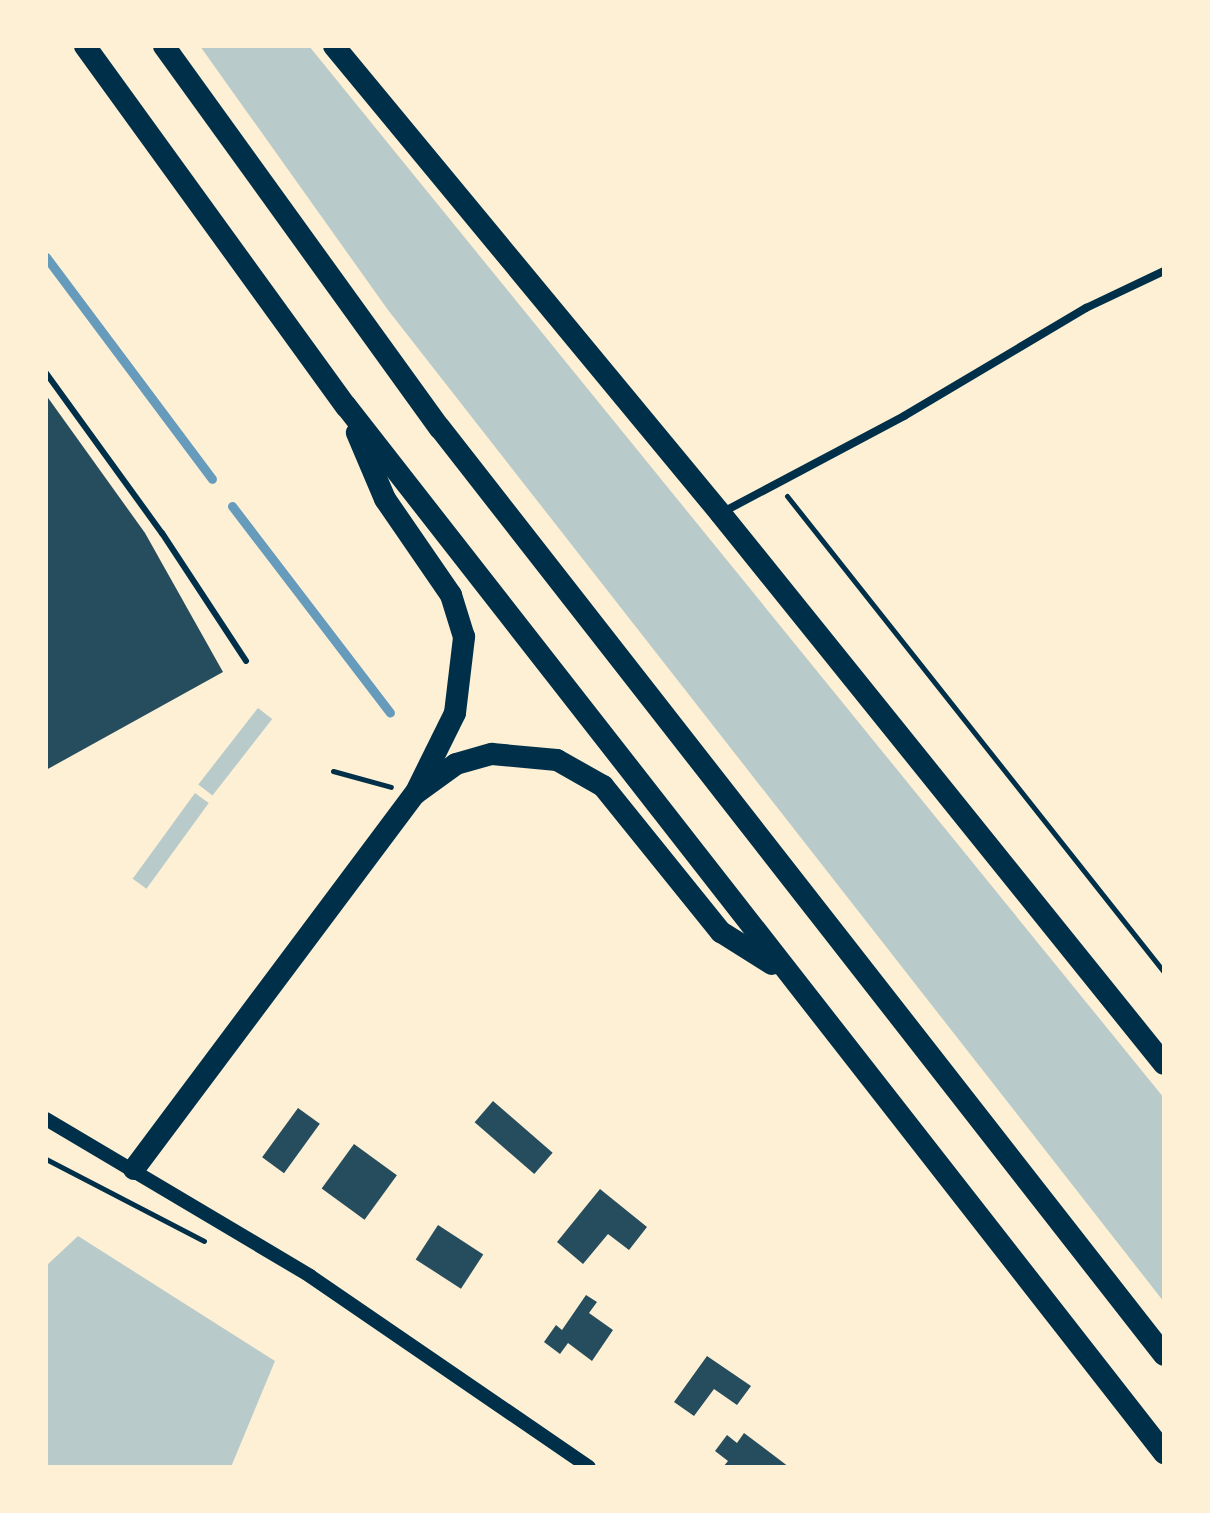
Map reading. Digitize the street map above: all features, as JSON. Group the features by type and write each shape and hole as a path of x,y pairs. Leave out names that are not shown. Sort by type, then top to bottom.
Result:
{"highway":[{"path":"85,46 346,406 1164,1453"},
{"path":"164,46 450,441 1164,1355"},
{"path":"334,46 721,514 1164,1064"},
{"path":"134,1169 415,794 455,713 464,637 451,595 385,499 346,406"},
{"path":"415,794 456,764 492,754 557,760 603,786 721,932 787,974"}],"street":[{"path":"721,514 1086,308 1164,271"},
{"path":"46,1119 310,1276 589,1467"}],"lane":[{"path":"46,373 162,533 246,661"}],"path":[{"path":"777,483 1164,972"},
{"path":"333,771 415,794"},
{"path":"46,1159 215,1247"}],"shaded area":[{"path":"200,46 309,46 1164,1098 1164,1302 388,310"},
{"path":"258,708 272,719 212,796 198,784"},
{"path":"195,793 209,803 146,889 133,879"},
{"path":"78,1236 275,1361 231,1467 46,1467 46,1266"}],"building":[{"path":"46,395 145,533 223,672 46,770"},
{"path":"493,1101 553,1153 534,1174 475,1122"},
{"path":"298,1108 320,1124 284,1173 262,1157"},
{"path":"354,1144 397,1175 365,1220 322,1188"},
{"path":"600,1189 647,1227 629,1250 608,1234 583,1264 557,1242"},
{"path":"438,1225 483,1254 461,1289 416,1259"},
{"path":"586,1295 597,1302 589,1313 613,1330 592,1361 568,1343 560,1354 544,1342 556,1325 562,1330"},
{"path":"707,1356 751,1386 737,1405 714,1389 694,1416 674,1402"},
{"path":"744,1433 789,1467 723,1467 728,1461 715,1451 727,1435 737,1443"}],"waterway":[{"path":"46,257 212,479"},
{"path":"232,506 390,713"}]}
